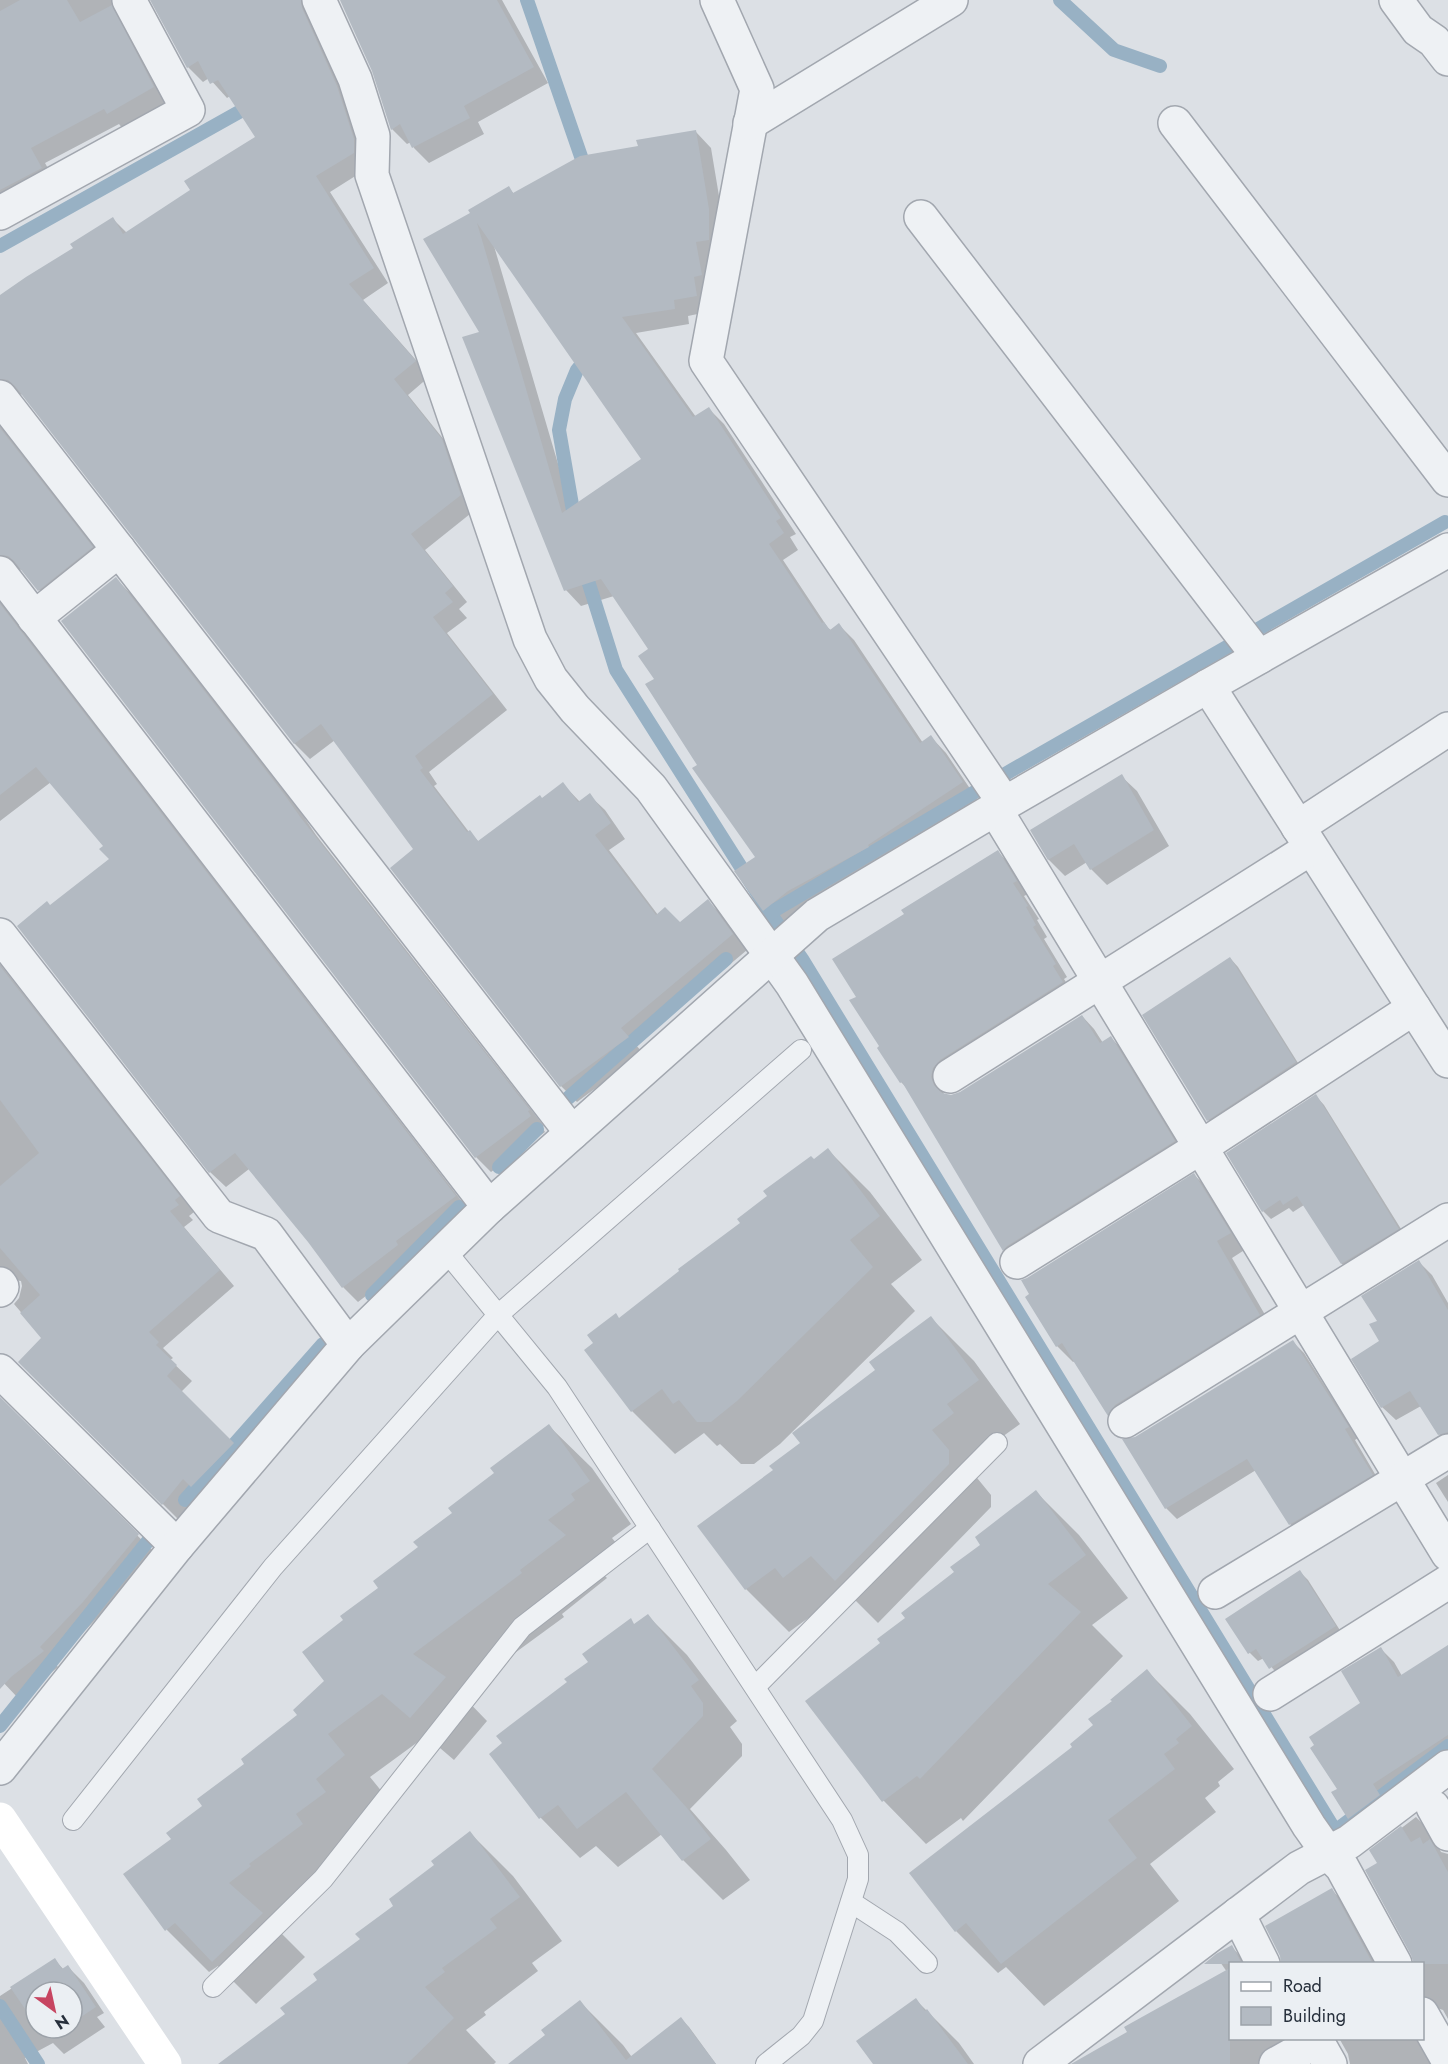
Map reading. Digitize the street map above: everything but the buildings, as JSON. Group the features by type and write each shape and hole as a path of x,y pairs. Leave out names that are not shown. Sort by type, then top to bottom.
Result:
{"main road":[{"path":"0,1819 165,2064"}],"street":[{"path":"0,213 188,110 129,0"},
{"path":"319,0 355,79 373,136 372,175 530,639 551,679 575,709 651,788 784,945 792,984 1285,1788 1309,1826 1342,1867 1394,1962"},
{"path":"717,0 757,89 706,361 995,795 1100,982 1448,1554"},
{"path":"750,123 951,0"},
{"path":"1396,0 1418,30 1434,41 1448,59"},
{"path":"1175,123 1448,480"},
{"path":"921,217 1250,646"},
{"path":"0,397 572,1133"},
{"path":"34,618 119,550"},
{"path":"0,1768 177,1546 348,1345 489,1207 817,915 995,795 1208,686 1250,646 1448,550"},
{"path":"0,573 489,1207"},
{"path":"1208,686 1305,837 1430,1016 1448,1061"},
{"path":"950,1076 1100,982 1305,837 1448,729"},
{"path":"0,935 219,1216 266,1234 348,1345"},
{"path":"1017,1262 1201,1148 1430,1016"},
{"path":"1125,1421 1448,1220"},
{"path":"0,1284 2,1287 0,1290"},
{"path":"0,1371 177,1546"},
{"path":"1215,1592 1448,1451"},
{"path":"1270,1694 1448,1582"},
{"path":"1040,2064 1299,1868 1349,1842 1448,1767"},
{"path":"1238,1914 1262,1962"},
{"path":"1424,2018 1448,2060"},
{"path":"1276,2064 1313,2050"}],"lane":[{"path":"74,1820 273,1567 498,1315 801,1050"},
{"path":"445,1250 557,1387 842,1820 858,1855 858,1879 813,2021 801,2036 766,2064"},
{"path":"755,1688 996,1443"},
{"path":"213,1986 323,1879 522,1627 650,1528"},
{"path":"851,1902 897,1932 927,1963"}],"waterway":[{"path":"527,0 586,171"},
{"path":"1060,0 1114,50 1160,66"},
{"path":"0,246 255,103"},
{"path":"575,522 559,430 565,399 577,370 589,355"},
{"path":"765,918 1012,770 1445,522"},
{"path":"584,568 616,670 770,913 802,959 1339,1837"},
{"path":"567,1099 726,959"},
{"path":"499,1167 537,1129"},
{"path":"372,1295 459,1207"},
{"path":"185,1500 323,1344"},
{"path":"0,1726 148,1541"},
{"path":"1335,1831 1448,1746"},
{"path":"0,2006 38,2064"}]}
